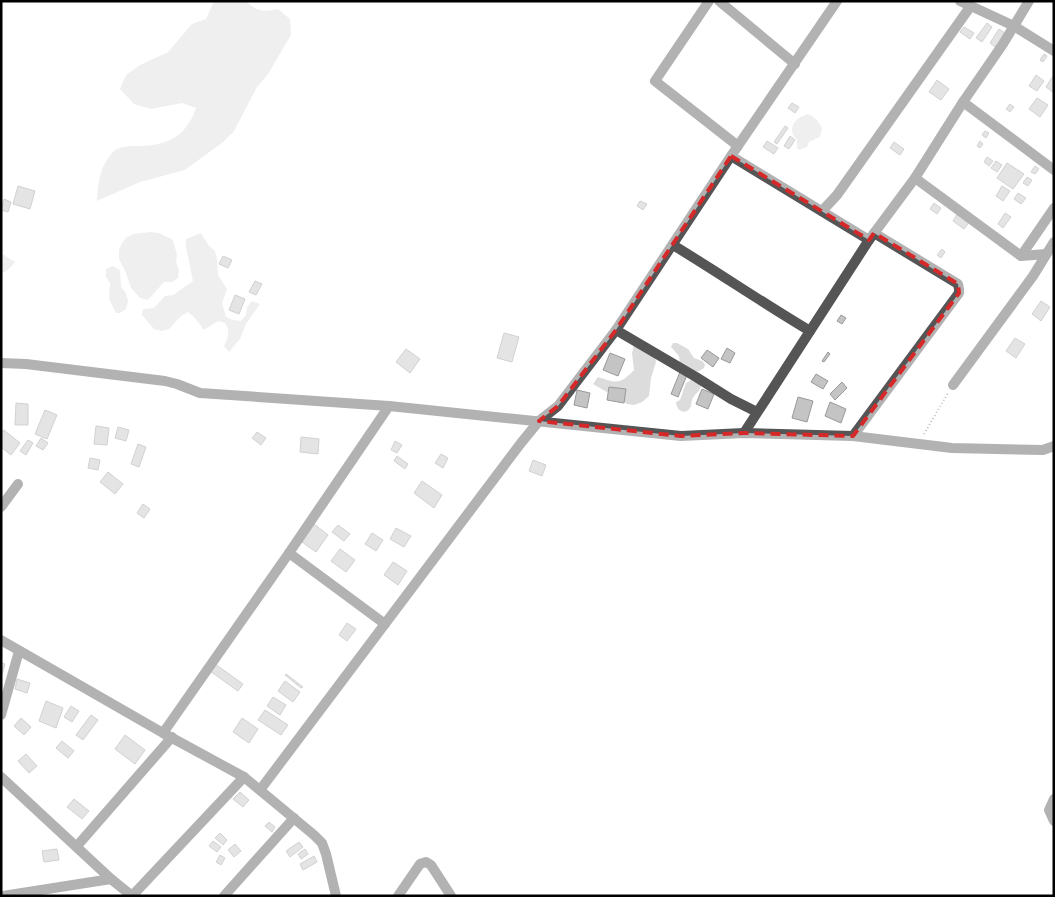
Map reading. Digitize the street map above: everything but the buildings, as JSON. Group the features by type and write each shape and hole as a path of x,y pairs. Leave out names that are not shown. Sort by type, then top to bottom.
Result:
{"street":[{"path":"709,1 655,81 738,146"},
{"path":"719,1 795,64"},
{"path":"260,790 521,444 539,422 558,406 616,330 836,1"},
{"path":"960,1 1014,26 1054,51"},
{"path":"744,432 872,237 915,178 1029,1"},
{"path":"822,211 837,195 970,7"},
{"path":"963,102 1054,170"},
{"path":"731,156 805,202 958,284 959,293 853,436"},
{"path":"915,178 1021,256 1051,249"},
{"path":"1021,256 1054,208"},
{"path":"672,245 810,331"},
{"path":"953,385 1051,249"},
{"path":"616,330 696,376 731,399 757,412"},
{"path":"1,363 26,364 165,381 200,393 389,406 681,436 744,432 853,436 952,448 1043,450 1054,446"},
{"path":"76,846 167,735 389,406"},
{"path":"1,507 18,484"},
{"path":"289,553 384,624"},
{"path":"1,640 244,778 260,790 322,843 336,896"},
{"path":"1,715 19,651"},
{"path":"1,777 5,786 132,896 244,778"},
{"path":"1054,799 1049,810 1054,821"},
{"path":"224,896 294,818"},
{"path":"398,896 420,864 426,862 432,865 451,896"},
{"path":"3,896 68,891 111,879"}],"path":[{"path":"918,444 953,385"}],"highlighted area":[{"path":"731,156 869,240 874,233 958,284 959,293 853,436 744,433 681,436 539,421 558,406 616,330"}],"shaded area":[{"path":"214,1 246,1 261,10 278,9 290,19 291,35 268,74 257,87 234,131 223,142 185,170 140,182 97,201 101,172 113,151 123,147 159,144 168,141 182,132 192,117 196,108 182,103 151,109 134,104 120,89 126,75 140,65 168,52 192,24 206,19"},
{"path":"808,114 818,122 822,130 820,137 809,142 807,147 799,150 792,128 799,118"},
{"path":"150,232 159,233 173,240 179,270 178,278 172,282 164,282 148,300 140,298 131,288 119,259 119,250 127,237"},
{"path":"201,233 209,246 215,251 218,275 227,289 222,303 226,317 241,321 252,301 260,304 246,324 240,339 229,352 224,346 228,334 225,323 218,321 204,330 188,312 181,316 169,329 162,331 154,329 142,315 143,309 154,308 165,296 173,295 193,281 186,239"},
{"path":"1,253 15,262 1,273"},
{"path":"113,266 120,270 121,287 126,293 128,301 126,309 120,313 116,313 109,299 110,283 106,277 106,269"},
{"path":"673,343 688,349 694,358 705,364 704,368 690,373 680,365 679,356 671,347"},
{"path":"634,345 654,354 656,362 651,378 649,396 642,402 634,405 627,404 615,394 593,384 598,377 609,381 618,381 629,375 634,370 632,353"},
{"path":"693,379 701,386 693,398 690,408 683,412 677,407 676,402 680,400 686,383"}]}
